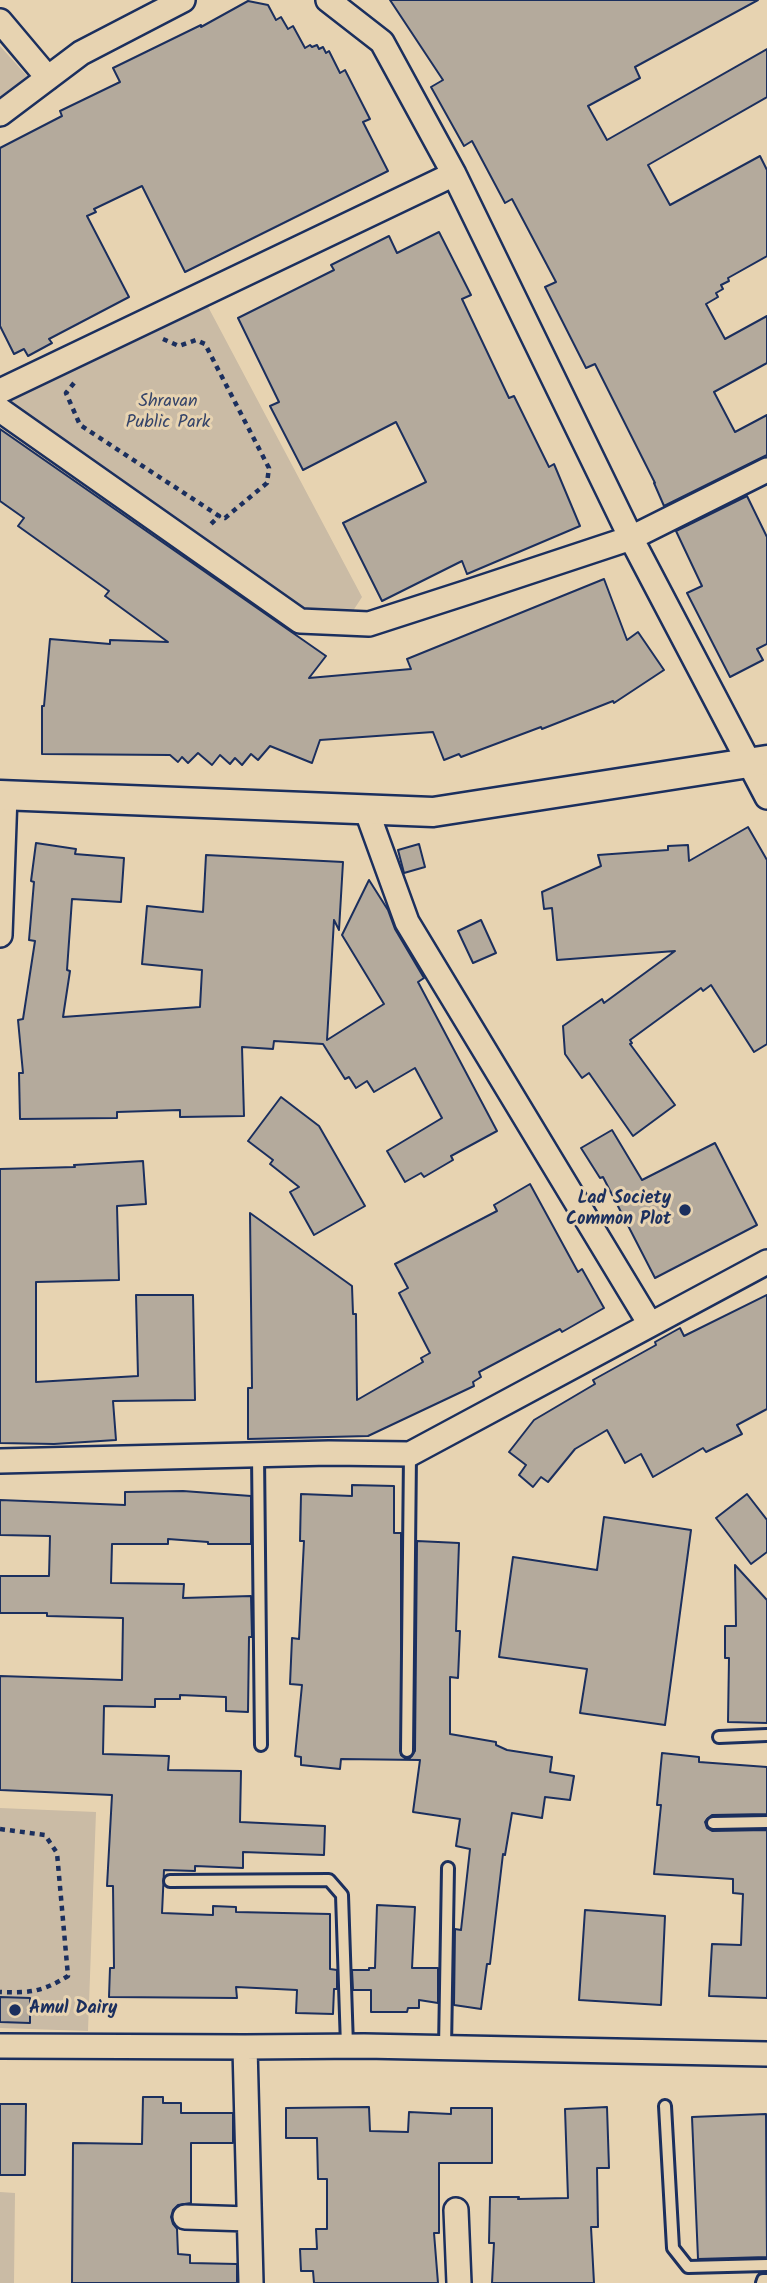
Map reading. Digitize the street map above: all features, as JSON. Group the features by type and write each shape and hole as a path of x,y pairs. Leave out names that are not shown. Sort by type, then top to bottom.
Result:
{"street":[{"path":"0,114 81,53 183,0"},
{"path":"328,0 382,42 454,174 631,538 757,761 767,797"},
{"path":"0,21 48,78"},
{"path":"0,391 454,174"},
{"path":"0,410 300,621 369,624 631,538 767,470"},
{"path":"0,935 2,795 433,812 757,761"},
{"path":"366,809 407,922 650,1324"},
{"path":"0,1461 410,1454 767,1262"},
{"path":"0,2046 347,2046 767,2054"},
{"path":"245,2048 251,2283"},
{"path":"456,2210 459,2283"},
{"path":"185,2217 249,2219"}],"lane":[{"path":"407,1751 410,1454"},
{"path":"258,1455 261,1745"},
{"path":"719,1737 767,1735"},
{"path":"713,1823 767,1822"},
{"path":"445,2048 448,1868"},
{"path":"170,1881 329,1880 342,1895 347,2046"},
{"path":"665,2106 673,2248 688,2267 767,2265"},
{"path":"762,2283 767,2280"}],"path":[{"path":"79,376 66,393 80,425 225,518 267,483 269,468 205,344 196,340 179,346 169,340 153,337"},
{"path":"204,531 219,516"},
{"path":"0,1829 46,1835 57,1853 68,1976 31,1993 0,1992"}],"green space":[{"path":"0,46 27,76 0,99"},
{"name":"Shravan Public Park","path":"205,301 362,597 351,614 302,612 1,399"},
{"path":"0,1808 96,1812 88,2031 0,2028"},
{"path":"0,2192 15,2193 14,2283 0,2283"}],"building":[{"path":"390,0 758,0 635,67 640,78 588,106 607,140 767,49 767,97 648,165 670,205 760,156 767,170 767,256 728,278 729,281 721,285 723,289 716,293 718,297 706,304 725,339 767,316 767,363 714,392 735,432 767,415 767,455 664,506 595,364 586,368 545,287 556,282 512,199 505,203 472,141 464,146 431,87 443,80"},
{"path":"248,1 268,5 276,20 281,17 288,29 293,26 305,48 310,45 317,45 319,49 323,47 326,53 329,51 340,73 345,70 370,119 363,122 388,171 185,272 142,186 94,209 96,212 87,216 129,297 49,339 52,343 28,356 24,349 14,354 0,326 0,148 62,116 60,111 120,82 113,68 201,27"},
{"path":"439,232 471,295 462,299 509,398 514,396 549,467 554,464 580,526 467,574 462,561 382,601 343,523 426,482 396,422 303,470 270,406 279,402 238,318 334,270 331,265 389,236 397,253"},
{"path":"0,429 326,656 309,678 411,669 407,659 604,579 627,640 638,632 664,670 614,703 613,701 461,757 459,754 444,760 433,732 320,740 312,763 270,746 258,760 251,754 242,765 235,758 230,764 220,755 212,765 198,753 188,763 182,757 178,762 170,755 42,754 42,706 50,639 110,644 110,640 168,642 105,596 109,591 18,526 24,518 0,501"},
{"path":"747,496 767,537 767,644 757,649 763,660 730,677 687,593 702,586 676,531"},
{"path":"748,827 767,860 767,1044 754,1052 711,985 703,991 701,988 630,1040 630,1044 675,1105 633,1136 589,1073 582,1078 565,1054 563,1026 602,999 604,1003 675,951 557,960 552,908 544,909 542,892 601,866 598,855 668,850 668,846 688,845 689,861"},
{"path":"36,843 76,849 75,854 124,858 121,902 72,899 67,970 70,971 63,1017 200,1007 202,970 142,964 147,906 203,912 206,855 343,862 339,930 334,920 327,1040 384,1004 342,935 369,880 424,978 418,982 497,1131 451,1156 453,1160 424,1177 421,1173 405,1182 387,1151 442,1118 415,1068 374,1092 367,1081 356,1088 349,1077 345,1079 323,1044 274,1041 273,1049 242,1047 244,1116 180,1117 180,1110 117,1112 117,1118 20,1119 19,1073 23,1073 18,1020 23,1019 35,941 29,940 34,882 31,881"},
{"path":"419,844 425,867 404,873 398,850"},
{"path":"481,920 496,953 473,963 458,931"},
{"path":"281,1097 319,1126 365,1206 314,1235 290,1192 299,1187 270,1164 273,1160 248,1141"},
{"name":"Lad Society Common Plot","path":"612,1130 642,1180 715,1143 757,1225 655,1278 603,1177 600,1178 581,1148"},
{"path":"143,1161 146,1204 117,1206 119,1280 36,1282 36,1382 138,1376 136,1295 193,1295 195,1400 113,1401 116,1440 54,1444 0,1443 0,1169 75,1167 74,1165"},
{"path":"530,1184 578,1272 582,1269 604,1308 562,1332 560,1329 479,1372 481,1377 473,1382 474,1386 368,1436 248,1439 248,1388 252,1388 250,1213 352,1286 353,1314 356,1314 357,1400 423,1362 421,1358 430,1353 399,1293 408,1288 395,1264 497,1211 494,1205"},
{"path":"767,1295 767,1409 737,1425 742,1434 706,1452 703,1448 653,1477 641,1454 625,1463 607,1430 575,1449 548,1482 541,1477 533,1487 519,1475 526,1465 509,1452 534,1420 595,1384 593,1380 656,1345 655,1342 680,1328 684,1336"},
{"path":"352,1485 394,1486 394,1533 401,1533 401,1755 406,1759 410,1758 415,1751 417,1541 459,1543 456,1631 460,1631 458,1678 450,1677 450,1734 496,1742 496,1745 507,1750 552,1757 550,1772 574,1776 570,1800 545,1797 542,1818 512,1813 505,1855 503,1854 490,1964 487,1964 481,2009 454,2005 455,1929 461,1930 470,1849 456,1846 460,1819 413,1812 420,1760 341,1759 340,1769 301,1765 301,1757 295,1756 302,1685 290,1684 292,1638 299,1639 304,1541 300,1541 301,1494 352,1496"},
{"path":"183,1491 251,1496 251,1544 208,1544 168,1539 168,1544 112,1544 111,1583 184,1584 183,1598 251,1596 248,1712 226,1711 226,1697 180,1695 180,1699 155,1699 155,1707 104,1706 103,1754 169,1756 168,1770 241,1771 240,1822 325,1826 324,1855 243,1852 243,1868 195,1866 195,1871 164,1870 162,1913 213,1915 213,1906 236,1907 236,1912 330,1914 330,1969 337,1970 333,2014 296,2013 297,1990 236,1987 237,1998 109,1997 110,1968 114,1968 113,1886 107,1886 112,1795 0,1790 0,1676 122,1680 123,1618 0,1613 0,1576 49,1576 50,1536 0,1535 0,1500 125,1505 125,1492"},
{"path":"747,1494 767,1520 767,1552 751,1564 716,1518"},
{"path":"604,1517 691,1530 665,1725 580,1713 587,1669 499,1657 513,1557 597,1570"},
{"path":"735,1565 767,1600 767,1723 728,1722 729,1658 725,1658 725,1626 736,1626"},
{"path":"662,1753 699,1757 699,1762 767,1767 767,1814 712,1815 705,1822 707,1828 712,1831 767,1830 767,1998 709,1996 712,1944 741,1945 743,1894 733,1893 733,1879 654,1874 661,1805 657,1805"},
{"path":"377,1905 415,1907 412,1968 438,1968 438,2003 419,2000 419,2008 408,2008 407,2012 371,2012 371,1990 353,1990 352,1970 375,1968"},
{"path":"585,1910 665,1916 661,2005 579,2000"},
{"name":"Amul Dairy","path":"0,1997 30,1998 30,2023 0,2022"},
{"path":"143,2097 163,2097 163,2103 181,2103 181,2113 233,2113 233,2143 191,2143 191,2203 178,2205 171,2217 177,2229 178,2254 190,2255 190,2263 237,2264 237,2283 72,2283 73,2143 142,2144"},
{"path":"0,2104 26,2104 25,2175 0,2175"},
{"path":"369,2107 370,2131 408,2132 409,2112 451,2114 451,2108 492,2108 492,2163 439,2163 439,2233 434,2233 438,2283 314,2283 313,2271 301,2271 300,2249 317,2249 316,2229 327,2229 327,2179 318,2179 317,2138 286,2138 286,2108"},
{"path":"607,2107 609,2168 597,2168 598,2227 591,2227 594,2283 492,2283 494,2243 489,2243 490,2197 568,2198 565,2109"},
{"path":"766,2114 767,2257 698,2259 692,2117"}],"place":[{"name":"Lad Society Common Plot","path":"685,1210"},
{"name":"Amul Dairy","path":"15,2010"}]}
